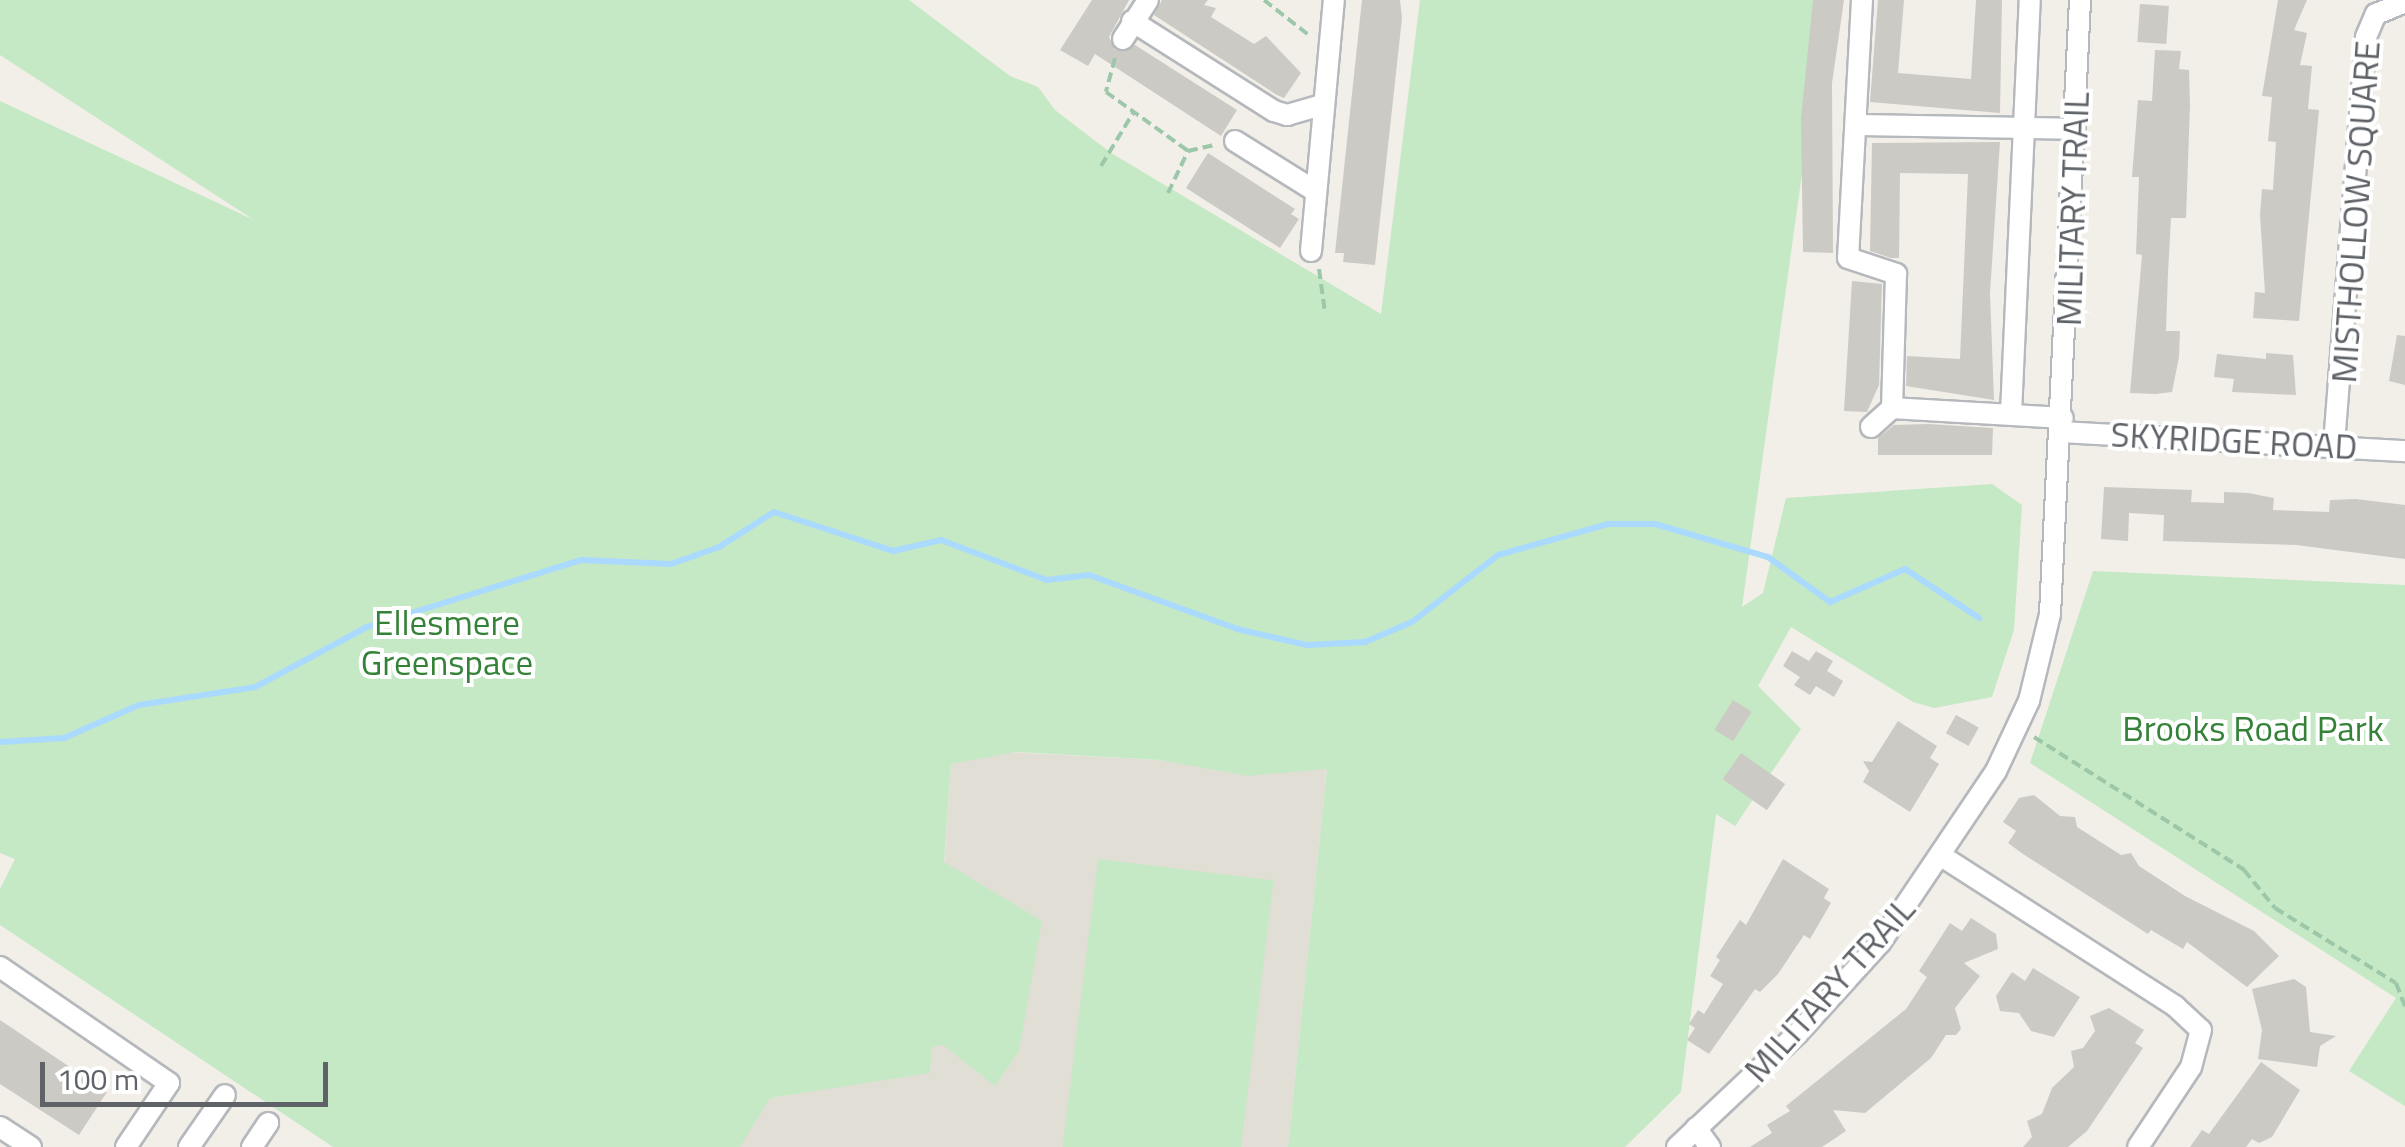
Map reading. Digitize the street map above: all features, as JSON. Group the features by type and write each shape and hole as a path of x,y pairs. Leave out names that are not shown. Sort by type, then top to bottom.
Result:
{"street":[{"path":"1148,0 1128,30 1274,110 1288,115 1321,104"},
{"path":"1311,251 1321,104 1334,0"},
{"path":"1862,0 1848,258 1896,274 1892,408 1871,428"},
{"path":"2011,412 2030,0"},
{"name":"MILITARY TRAIL","path":"1677,1147 1868,956 1943,857 2017,727 2050,614 2063,425 2080,0"},
{"name":"MISTHOLLOW SQUARE","path":"2334,444 2366,38 2376,14 2405,2"},
{"path":"1856,125 2075,129"},
{"path":"1234,141 1315,191"},
{"path":"1892,408 2011,412 2063,425"},
{"name":"SKYRIDGE ROAD","path":"2063,425 2405,451"},
{"path":"1943,857 2175,1006 2201,1030 2191,1067 2138,1147"},
{"path":"0,967 169,1083 126,1147"},
{"path":"189,1147 224,1095"},
{"path":"252,1147 268,1123"},
{"path":"0,1127 31,1147"},
{"path":"1696,1128 1710,1147"}],"path":[{"path":"1264,0 1330,49"},
{"path":"1128,30 1106,92 1188,151 1234,141"},
{"path":"1102,166 1133,114"},
{"path":"1168,193 1188,151"},
{"path":"1311,251 1325,312"},
{"path":"2017,727 2244,870 2275,908 2396,983 2405,1006"}],"shaded area":[{"path":"952,749 1327,769 1288,1147 736,1147 770,1098 930,1072"}],"green space":[{"name":"Ellesmere Greenspace","path":"0,0 909,0 1010,76 1038,87 1055,110 1111,153 1381,314 1420,0 1826,0 1742,607 1763,593 1786,498 1992,484 2022,505 2014,630 1992,697 1934,708 1913,702 1791,627 1758,686 1801,729 1735,826 1716,814 1681,1092 1625,1147 1288,1147 1327,769 1248,776 1160,760 1016,752 951,764 944,862 1042,921 1019,1051 995,1086 943,1045 932,1047 930,1073 770,1098 740,1147 333,1147 0,925 0,889 15,859 0,853 0,101 254,220 0,55"},
{"name":"Brooks Road Park","path":"2093,571 2405,585 2405,1106 2349,1071 2396,998 2030,763"},
{"path":"1098,859 1274,881 1241,1147 1063,1147"}],"building":[{"path":"1092,0 1129,0 1109,37 1115,50 1135,45 1237,110 1221,136 1095,54 1088,66 1060,50"},
{"path":"1162,0 1208,0 1204,5 1216,8 1211,17 1254,44 1266,36 1301,73 1284,98 1277,95 1154,15"},
{"path":"1362,0 1400,0 1402,18 1375,265 1343,262 1344,253 1335,253"},
{"path":"1813,0 1844,0 1832,83 1833,253 1803,252 1801,118"},
{"path":"1878,0 1904,0 1898,73 1971,79 1976,0 2002,0 2000,113 1870,102"},
{"path":"2278,0 2307,0 2294,30 2307,33 2300,65 2312,66 2308,109 2319,110 2299,321 2253,318 2255,292 2265,293 2260,215 2262,189 2273,190 2276,142 2268,141 2272,97 2262,96"},
{"path":"2140,4 2169,6 2166,44 2137,42"},
{"path":"2155,50 2181,51 2179,69 2189,70 2190,105 2186,218 2171,218 2168,273 2166,331 2180,331 2179,357 2172,392 2156,394 2130,393 2142,255 2136,254 2139,177 2132,177 2138,100 2152,101"},
{"path":"2000,142 1990,293 1994,400 1906,386 1907,356 1960,359 1968,174 1900,173 1899,258 1891,258 1870,251 1872,143"},
{"path":"1208,153 1295,209 1291,214 1299,219 1280,248 1186,188"},
{"path":"1852,281 1882,284 1879,385 1867,412 1844,411"},
{"path":"2397,335 2405,336 2405,385 2389,381"},
{"path":"2266,353 2293,355 2296,395 2232,392 2234,379 2214,377 2217,354 2266,359"},
{"path":"1894,425 1993,428 1992,455 1878,455 1878,438"},
{"path":"2104,487 2192,490 2191,502 2224,503 2224,492 2248,493 2274,498 2273,510 2329,512 2330,500 2356,499 2405,505 2405,559 2296,545 2163,541 2164,515 2129,513 2128,541 2101,539"},
{"path":"1792,651 1809,661 1816,651 1833,661 1827,671 1843,681 1834,697 1816,686 1810,695 1794,685 1800,677 1783,666"},
{"path":"1733,700 1752,712 1733,741 1714,730"},
{"path":"1956,715 1979,728 1969,746 1946,733"},
{"path":"1898,721 1937,746 1930,758 1939,764 1910,812 1863,782 1869,771 1863,761 1872,762"},
{"path":"1741,753 1785,784 1767,810 1723,779"},
{"path":"2034,795 2060,816 2075,817 2077,827 2121,855 2131,853 2139,866 2185,896 2254,931 2279,956 2247,987 2187,942 2183,949 2151,930 2148,934 2023,854 2008,843 2016,831 2003,822 2019,798"},
{"path":"1783,859 1829,889 1824,898 1831,903 1810,939 1804,935 1778,974 1760,992 1755,989 1709,1054 1687,1040 1695,1028 1689,1024 1698,1010 1704,1014 1723,984 1710,976 1720,960 1716,957 1740,920 1746,925"},
{"path":"1971,918 1996,934 1998,949 1964,963 1980,976 1955,1008 1961,1029 1956,1035 1946,1035 1931,1058 1865,1113 1833,1110 1846,1131 1822,1147 1750,1147 1772,1133 1767,1125 1790,1111 1786,1106 1906,1009 1927,977 1919,971 1950,923 1962,931"},
{"path":"2033,968 2080,997 2054,1037 2031,1031 2019,1013 2000,1011 1996,996 2012,972 2025,981"},
{"path":"2294,979 2306,987 2310,1032 2336,1036 2320,1046 2317,1067 2258,1059 2262,1030 2252,989"},
{"path":"2109,1008 2144,1030 2135,1043 2143,1048 2087,1131 2068,1147 2023,1147 2032,1137 2027,1121 2042,1114 2052,1088 2074,1067 2071,1051 2083,1048 2095,1031 2090,1016"},
{"path":"0,1020 107,1092 79,1135 0,1084"},
{"path":"2261,1062 2300,1090 2272,1137 2259,1143 2252,1139 2246,1147 2190,1147 2202,1130 2209,1134"}],"waterway":[{"path":"0,742 64,738 139,705 255,687 367,627 581,560 671,564 719,547 774,512 893,551 941,540 1047,580 1089,575 1237,629 1307,645 1365,642 1412,622 1498,555 1608,524 1655,524 1768,557 1830,602 1905,569 1979,618"}]}
